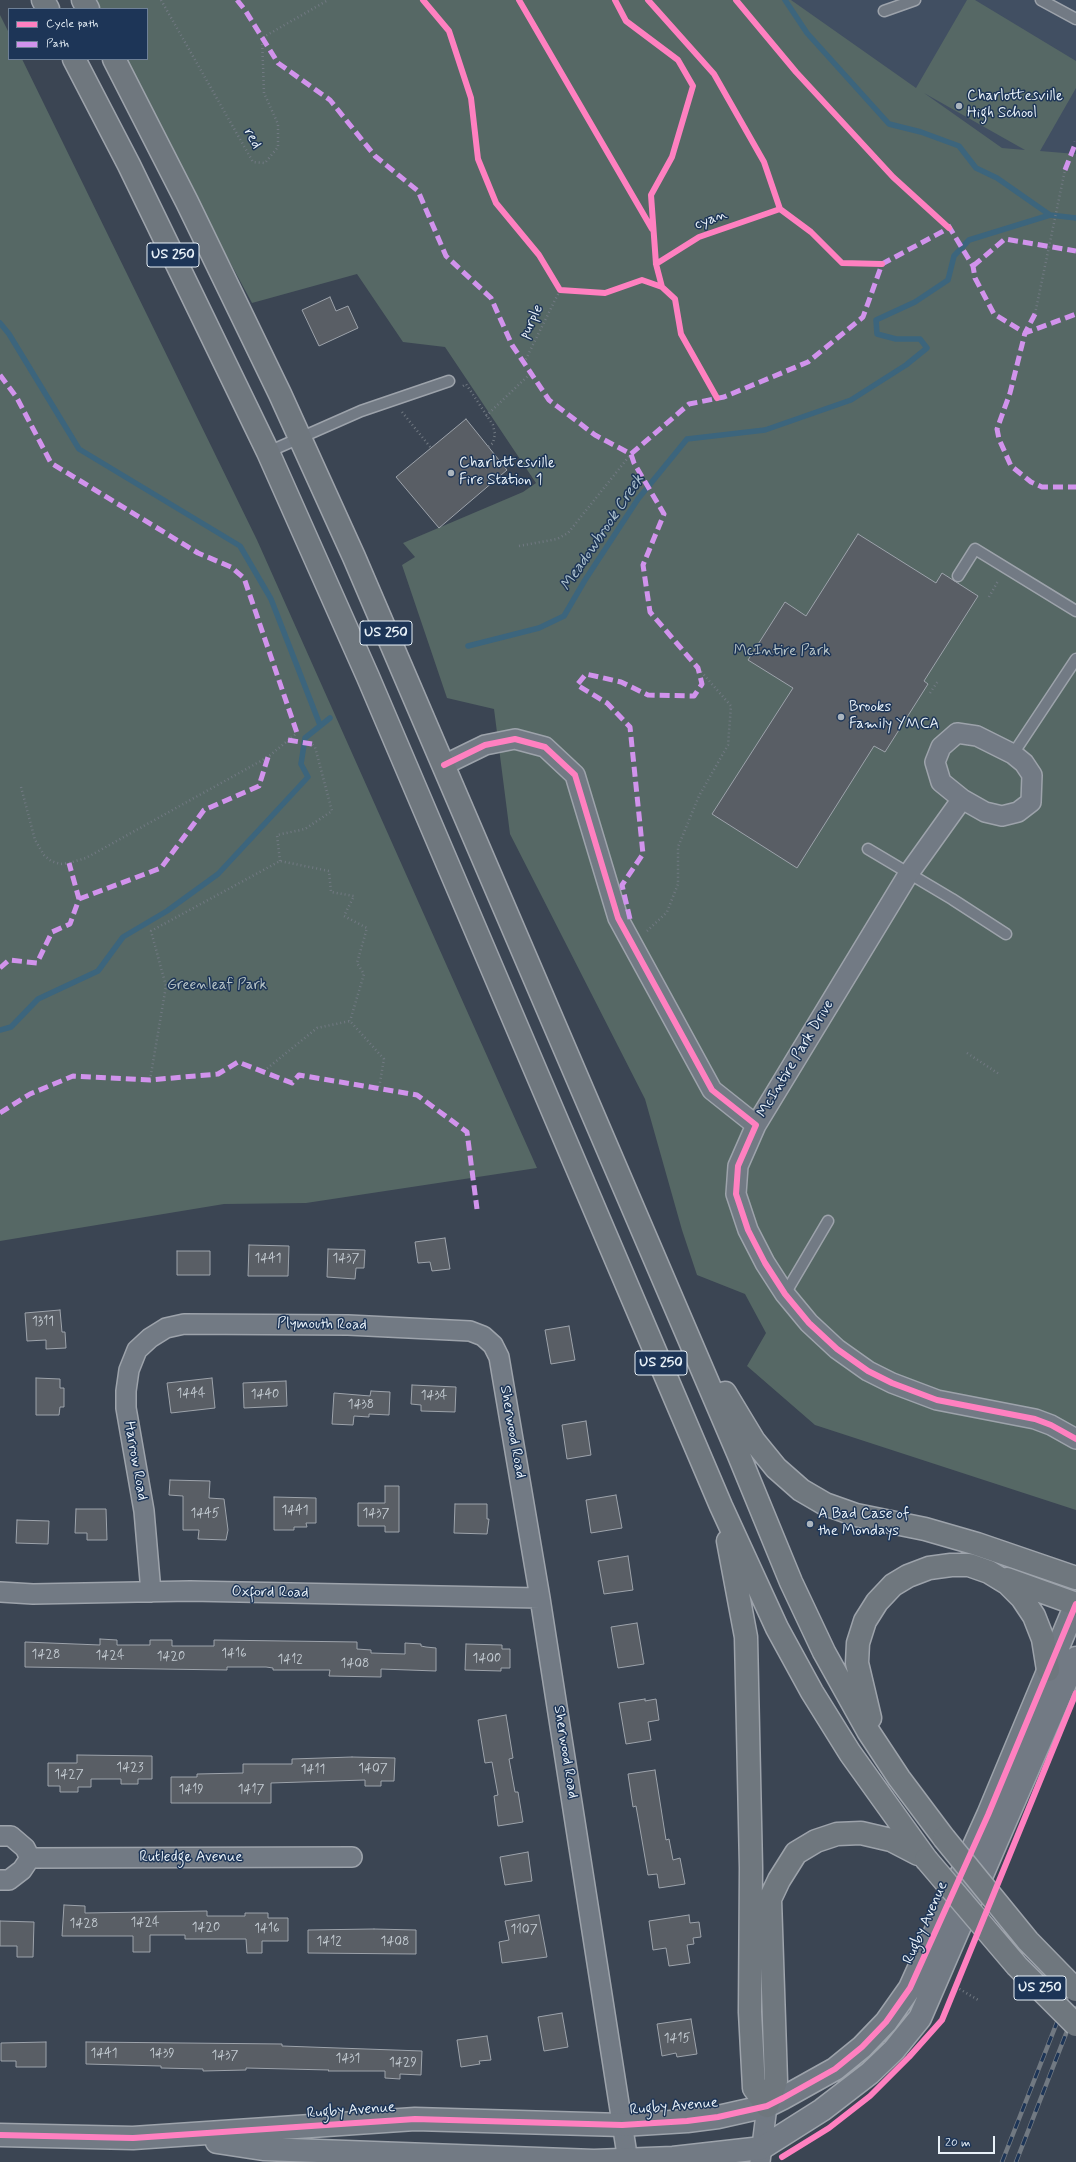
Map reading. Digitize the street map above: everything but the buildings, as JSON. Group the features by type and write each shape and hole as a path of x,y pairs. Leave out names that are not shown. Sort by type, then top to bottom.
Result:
{"highway":[{"name":"US 250","path":"75,60 129,165 268,452 371,684 721,1506 777,1628 812,1692 850,1753 926,1859 1004,1950 1076,2025"},
{"name":"US 250","path":"115,60 187,202 300,437 444,765 791,1582 824,1652 880,1750 944,1838 1028,1941 1076,1990"},
{"path":"661,1274 702,1353 754,1441 776,1468 801,1490 825,1504 856,1516 925,1529 977,1544 1076,1578"},
{"path":"721,1506 746,1637 750,1868 750,2012 754,2088 767,2106"},
{"path":"880,1750 863,1695 857,1663 858,1643 865,1621 882,1596 893,1585 908,1576 929,1568 951,1565 969,1565 1076,1604"},
{"path":"989,1572 1007,1583 1022,1598 1034,1616 1043,1639 1048,1670"},
{"path":"767,2106 776,2081 770,1899 796,1853 816,1840 837,1834 861,1833 891,1840 926,1859"}],"street":[{"path":"957,733 977,736 1014,754 1024,763 1032,775 1031,802 1018,812 1002,816 985,812 962,799 941,782 935,762 941,747 957,733"},
{"path":"444,765 485,745 515,739 545,746 575,775 618,918 712,1090 756,1125"},
{"name":"McIntire Park Drive","path":"962,799 909,873 756,1125 738,1166 736,1194 748,1230 765,1263 785,1294 809,1323 837,1349 868,1371 892,1383 937,1400 1035,1419 1051,1425 1076,1439"},
{"name":"Plymouth Road","path":"150,1338 166,1328 184,1324 348,1325 470,1331 483,1336 493,1345"},
{"name":"Harrow Road","path":"150,1338 137,1350 129,1370 126,1391 126,1408 144,1511 151,1592"},
{"name":"Sherwood Road","path":"493,1345 499,1357 540,1598 628,2161"},
{"name":"Oxford Road","path":"0,1592 33,1594 151,1592 540,1598"},
{"name":"Rugby Avenue","path":"0,2135 132,2138 187,2136 415,2120 622,2124 687,2121 767,2106 835,2069 862,2047 886,2022 910,1988 988,1815 1076,1604"},
{"name":"Rugby Avenue","path":"187,2136 263,2149 628,2161 761,2155 870,2073 894,2050 920,2018 1076,1658"},
{"path":"0,1836 11,1836 25,1848 30,1858 22,1870 9,1880 0,1880"},
{"name":"Rutledge Avenue","path":"30,1858 352,1857"},
{"path":"761,2155 767,2106"}],"lane":[{"path":"884,11 915,0"},
{"path":"1041,0 1076,19"},
{"path":"268,452 300,437 393,400 449,381"},
{"path":"958,576 975,549 1076,611"},
{"path":"1014,754 1076,659"},
{"path":"868,849 1006,934"},
{"path":"785,1294 828,1221"}],"path":[{"path":"1034,314 1065,170"},
{"path":"486,416 531,374"},
{"path":"460,387 466,384 493,425 495,434 493,443 488,447"},
{"path":"393,400 431,448"},
{"path":"519,546 557,539 568,533 631,454"},
{"path":"989,597 998,581"},
{"path":"646,932 667,912 678,884 678,847 699,796 728,745 731,706 698,668"},
{"path":"930,693 938,680"},
{"path":"21,787 35,840 44,855 51,861 60,864 69,863 86,858 268,757 297,732"},
{"path":"280,861 278,835 305,829 332,811 315,747 312,744"},
{"path":"150,1080 166,986 151,931 280,861 329,871 331,892 354,896 344,916 367,928 357,963 364,974 350,1021"},
{"path":"264,1071 317,1028 350,1021"},
{"path":"350,1021 384,1059 379,1088"},
{"path":"967,1053 999,1074"},
{"path":"953,1993 958,1979"},
{"path":"955,1987 980,2001"}],"shaded area":[{"path":"790,0 1076,0 1076,211"}],"green space":[{"name":"McIntire Park","path":"87,0 791,0 916,88 967,0 975,0 1076,61 1076,88 1040,151 1076,154 1076,1510 815,1425 747,1366 766,1333 745,1294 697,1275 682,1230 645,1099 510,834 494,709 447,698 402,565 415,557 403,543 523,492 536,483 445,347 403,342 357,274 252,303 121,60 148,60 148,8 91,8","holes":["924,93 1025,150 1002,148"]},
{"name":"Greenleaf Park","path":"0,15 8,31 8,60 22,60 257,540 537,1168 306,1203 224,1204 0,1241"}],"waterway":[{"path":"785,0 807,33 889,124 921,132 959,146 976,168 997,178 1050,215"},
{"name":"Meadowbrook Creek","path":"468,646 539,628 564,616 585,580 638,499 687,439 765,430 851,400 906,365 927,348 920,339 896,339 877,334 876,320 915,302 948,280 954,256 969,240 1050,215 1076,218"},
{"path":"0,323 9,334 79,449 240,546 271,599 320,725"},
{"name":"Meadowbrook Creek","path":"0,1030 11,1027 38,999 98,971 123,937 167,911 218,874 308,777 301,764 305,738 330,718"}],"railway":[{"path":"1002,2162 1076,1974"},
{"path":"1016,2162 1076,2008"}],"marked path":[{"path":"237,0 245,10 278,63 330,100 375,156 418,191 446,256 491,298 512,345 549,400 595,435 631,454 689,404 724,397 808,362 863,317 882,264 949,228"},
{"path":"1065,170 1076,142"},
{"path":"948,225 973,266 975,278 994,314 1025,333 1076,314"},
{"path":"973,266 1005,239 1076,251"},
{"path":"1035,314 1025,333 1010,393 997,429 999,439 1011,466 1031,482 1042,487 1076,487"},
{"path":"0,375 17,398 51,463 198,553 231,567 244,578 297,733"},
{"path":"630,919 622,885 643,854 630,727 607,703 577,685 586,674 621,682 648,695 694,696 702,684 698,668 650,612 643,565 664,514 634,463 631,454"},
{"path":"288,740 312,744"},
{"path":"79,899 161,868 204,810 259,786 268,757"},
{"path":"0,968 9,960 37,963 52,932 70,924 79,899 69,863"},
{"path":"0,1113 30,1094 73,1076 150,1080 218,1074 238,1062 292,1083 299,1075 417,1095 467,1132 477,1209"}],"cycle path":[{"path":"423,0 449,31 471,98 478,159 496,203 539,255 560,290 605,293 642,280 662,287 675,299 681,334 717,398"},
{"path":"519,0 652,229"},
{"path":"615,0 626,21 678,60 693,86 672,157 651,195 656,264 662,287"},
{"path":"648,0 714,74 764,162 780,209 811,232 842,263 882,264"},
{"path":"736,0 796,72 893,177 949,228"},
{"name":"cyan","path":"656,264 699,237 780,209"},
{"path":"444,765 485,745 515,739 545,747 575,775 618,918 712,1090 756,1125 738,1166 736,1194 748,1230 765,1263 785,1294 809,1323 837,1349 868,1371 892,1383 937,1400 1035,1419 1051,1425 1076,1439"},
{"path":"0,2135 133,2138 415,2119 622,2125 687,2121 718,2117 767,2106 835,2069 862,2047 886,2022 910,1988 988,1815 1076,1604"},
{"path":"782,2157 829,2128 870,2096 909,2057 942,2020 1076,1693"}],"place":[{"name":"Charlottesville High School","path":"959,106"},
{"name":"Charlottesville Fire Station 1","path":"451,473"},
{"name":"Brooks Family YMCA","path":"841,717"},
{"name":"A Bad Case of the Mondays","path":"810,1524"}]}
